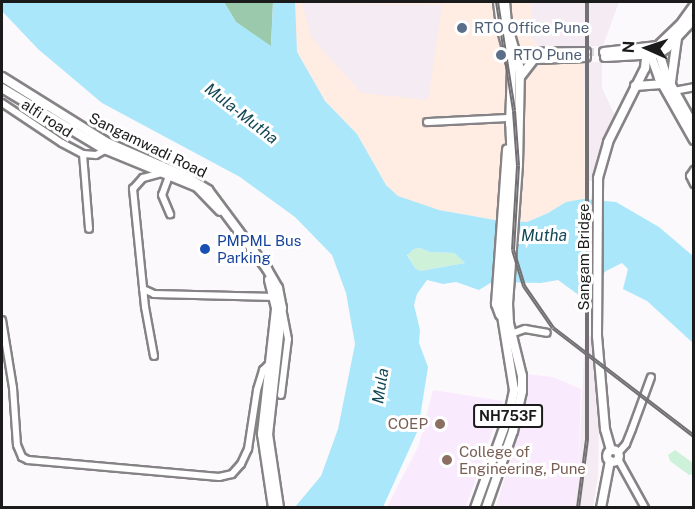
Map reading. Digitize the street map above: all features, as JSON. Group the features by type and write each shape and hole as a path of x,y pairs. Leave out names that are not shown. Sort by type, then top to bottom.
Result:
{"highway":[{"name":"NH753F","path":"486,507 513,431 522,391 522,376 502,304 512,165 510,118 514,56 501,26 498,2"},
{"name":"NH753F","path":"475,507 507,422 513,396 512,370 502,321 502,304 520,78 507,24 505,2"},
{"path":"520,78 534,59"},
{"name":"NH753F","path":"510,118 515,150"}],"main road":[{"path":"649,53 680,25 693,6"},
{"path":"604,54 649,53 689,30 693,19"},
{"path":"677,38 669,87 693,140"},
{"path":"649,53 693,126"},
{"name":"Sangam Bridge","path":"614,456 605,429 597,336 598,178 608,142 641,75 649,53"},
{"path":"586,55 534,59 514,56 586,55"},
{"name":"Sangamwadi Road","path":"2,77 108,147 185,176 208,190 267,269 278,297 279,308 274,362 263,413 267,449"},
{"path":"635,86 669,87"},
{"name":"Sangamwadi Road","path":"2,88 108,147 197,188 208,197 263,271 278,297"},
{"path":"267,449 273,507"},
{"path":"267,449 279,507"},
{"path":"601,507 614,456"}],"street":[{"path":"669,87 693,87"},
{"name":"alfi road","path":"2,104 62,143 84,154 96,155 108,147"},
{"path":"427,122 510,118"},
{"path":"84,154 89,229"},
{"path":"693,171 690,176 693,184"},
{"path":"154,356 143,289 133,189 143,178 165,174 162,195 170,214"},
{"path":"143,289 154,294 278,297"},
{"path":"279,308 288,339 281,395"},
{"path":"2,320 13,388 16,445 22,457 28,460 219,477 232,474 242,464 248,449 257,390 263,370 274,362"},
{"path":"511,334 525,329 547,333"},
{"path":"645,507 614,456 633,429 651,377"}],"shaded area":[{"path":"141,2 532,2 532,39 541,48 584,47 585,200 566,202 527,222 495,220 438,210 398,196 386,185 357,134 325,101"},
{"path":"532,2 619,2 603,46 541,48 532,39"},
{"path":"302,3 442,5 428,100 361,93 311,37"},
{"path":"584,62 602,62 602,88 617,120 600,150 594,181 586,181"},
{"path":"585,336 594,336 599,422 598,476 593,507 573,508 578,483"},
{"path":"527,374 553,377 581,389 578,483 573,507 496,507 525,410"},
{"name":"College of Engineering, Pune","path":"433,390 503,401 466,507 387,507 419,445"}],"green space":[{"path":"224,2 273,2 271,47 236,22"},
{"path":"420,248 430,252 454,253 465,263 420,271 415,268 407,254"},
{"path":"675,450 693,463 693,474 689,475 670,461 668,455"}],"water":[{"path":"2,2 224,2 236,22 271,46 273,2 295,2 297,52 325,101 357,134 386,185 398,196 439,210 495,220 527,222 566,202 583,199 616,202 659,227 693,256 693,343 647,301 623,289 628,269 622,263 606,271 580,296 558,280 541,283 492,282 479,290 456,282 443,284 427,280 417,294 414,305 420,330 419,343 428,367 418,430 383,507 295,507 321,476 338,429 355,344 346,293 332,255 295,217 240,177 102,103 38,49 2,11","holes":["420,248 430,252 454,253 465,263 420,271 415,268 407,255 414,249"]}],"tunnel":[{"path":"586,52 604,52"}],"railway":[{"path":"497,2 514,111 518,166 513,250 524,286 553,328 694,436"},
{"path":"578,508 587,440 587,2"}],"place":[{"name":"RTO Office Pune","path":"462,28"},
{"name":"RTO Pune","path":"501,55"},
{"name":"PMPML Bus Parking","path":"205,249"},
{"name":"COEP","path":"440,424"},
{"name":"College of Engineering, Pune","path":"447,460"}],"water label":[{"name":"Mula-Mutha","path":"241,114"},
{"name":"Mutha","path":"544,236"},
{"name":"Mula","path":"381,386"}]}
